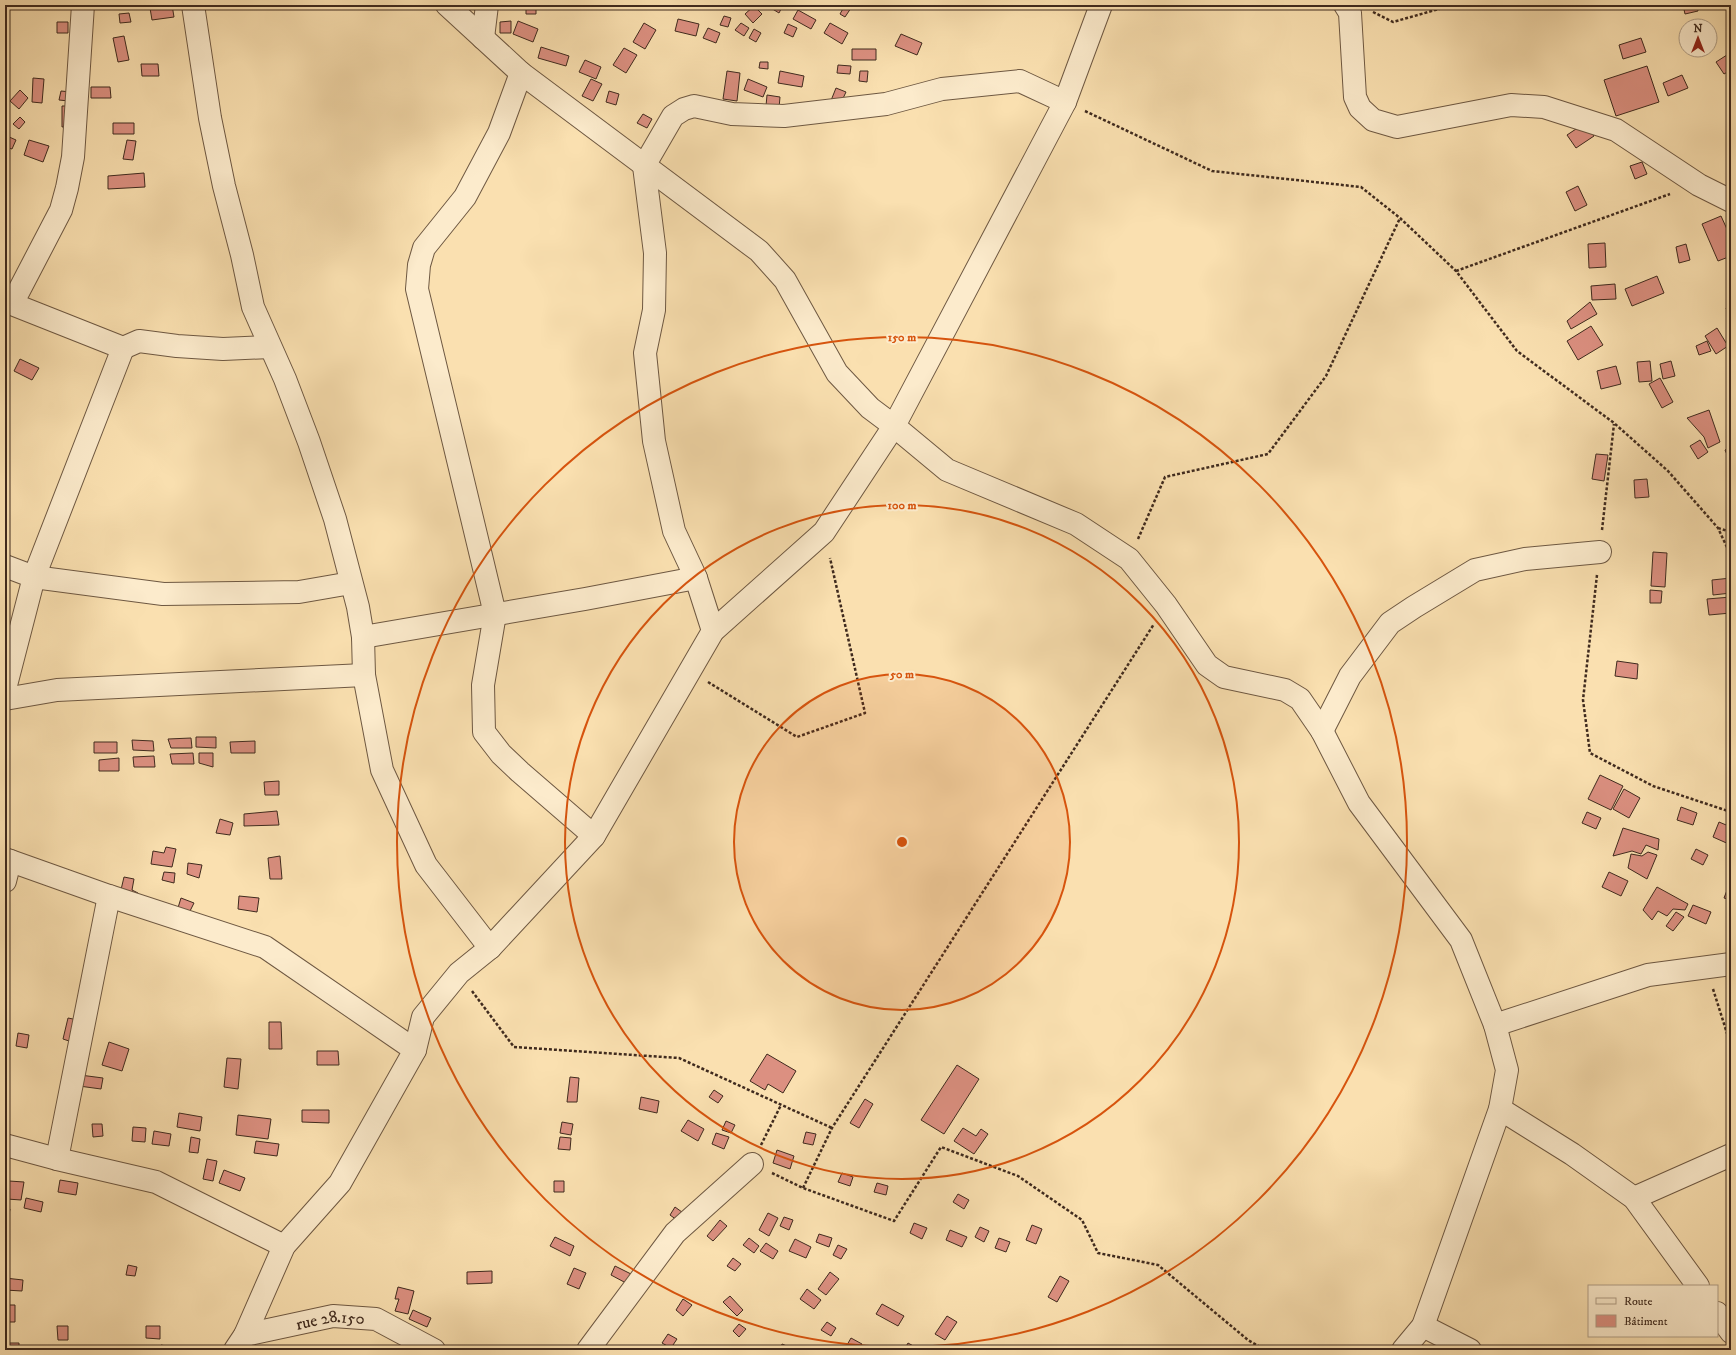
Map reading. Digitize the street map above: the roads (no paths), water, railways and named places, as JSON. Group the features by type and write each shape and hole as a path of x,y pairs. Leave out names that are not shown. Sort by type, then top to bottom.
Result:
{"street":[{"path":"83,5 73,158 67,188 61,210 9,302 123,348"},
{"path":"193,5 210,118 224,186 242,255 252,307 285,379 309,442 335,519 364,637 364,676 382,770 426,865 490,948"},
{"path":"447,5 521,72 758,251 785,280 837,373 870,408 947,470 1076,524 1129,559 1166,606 1207,665 1224,677 1285,690 1300,699 1322,731 1359,803 1461,940 1495,1025 1506,1070 1500,1109 1423,1326 1403,1350"},
{"path":"483,38 487,5"},
{"name":"rue 28.150","path":"240,1342 284,1246 340,1183 415,1050 423,1017 459,973 490,948 594,836 713,631 824,532 894,426 1065,102 1101,5"},
{"path":"1345,5 1350,13 1355,97 1360,108 1372,120 1397,127 1511,105 1544,107 1616,130 1699,185 1731,201"},
{"path":"521,72 499,133 465,197 424,248 419,265 417,289 495,614 483,685 484,732 501,754 520,772 594,836"},
{"path":"713,631 696,578 674,531 654,441 645,353 654,310 655,253 644,166 673,116 684,109 694,106 732,114 784,116 886,104 942,89 1020,81 1065,102"},
{"path":"5,689 34,577 123,348 139,341 177,346 223,349 270,347"},
{"path":"1322,731 1350,676 1390,623 1414,607 1475,570 1525,559 1600,552"},
{"path":"5,566 34,577 163,594 299,592 351,583"},
{"path":"364,637 696,578"},
{"path":"5,699 57,690 364,676"},
{"path":"7,867 109,896 265,947 415,1050"},
{"path":"57,1159 109,896"},
{"path":"1495,1025 1648,975 1731,964"},
{"path":"1500,1109 1572,1154 1634,1198 1697,1285"},
{"path":"5,1145 57,1159 156,1182 284,1246"},
{"path":"1634,1198 1731,1155"},
{"path":"588,1350 675,1233 752,1164"},
{"path":"1718,1314 1731,1332"},
{"name":"rue 28.150","path":"240,1342 333,1316 376,1319 434,1350"},
{"path":"1423,1326 1470,1350"}]}
